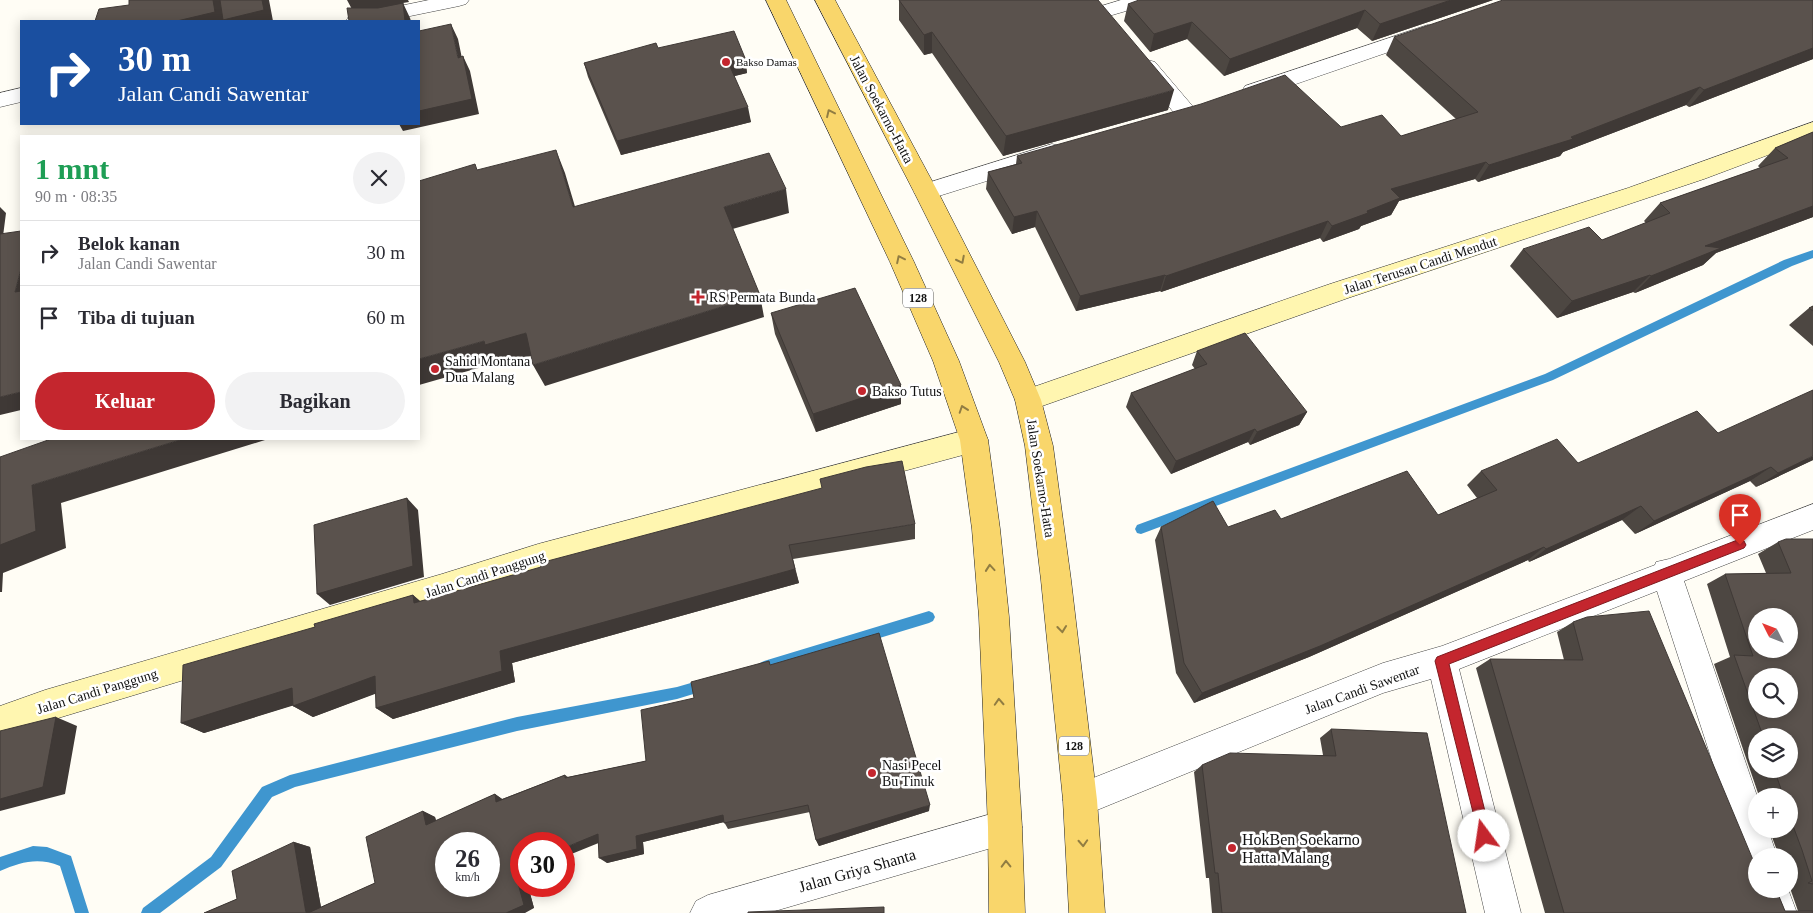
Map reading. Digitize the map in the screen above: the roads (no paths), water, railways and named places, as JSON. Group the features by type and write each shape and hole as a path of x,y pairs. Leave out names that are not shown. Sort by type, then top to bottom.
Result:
{"main road":[{"name":"128","path":"776,0 902,262 946,361 974,440 985,520 994,617 1005,827 1007,913"},
{"name":"Jalan Soekarno-Hatta","path":"825,0 926,192 1012,362 1028,400 1039,446 1056,580 1080,800 1087,913"}],"street":[{"path":"361,20 459,0"},
{"path":"1103,13 1143,0"},
{"path":"1233,98 1444,25"},
{"path":"1138,55 1187,113"},
{"path":"0,100 20,95"},
{"name":"Jalan Terusan Candi Mendut","path":"1028,400 1339,292 1627,198 1753,154 1813,130"},
{"path":"926,192 997,168 1073,146"},
{"name":"Jalan Candi Panggung","path":"0,722 45,706 442,588 538,556 974,440"},
{"name":"Jalan Candi Sawentar","path":"1080,800 1383,678 1442,661 1666,572 1813,517"},
{"path":"1666,572 1757,848"},
{"path":"1442,661 1503,913"},
{"name":"Jalan Griya Shanta","path":"708,913 1005,827"},
{"path":"1774,898 1779,913"}],"waterway":[{"path":"1141,529 1549,377 1788,263 1813,254"},
{"path":"764,667 929,617"},
{"path":"148,913 216,862 267,792 295,780 517,724 677,693 708,684"},
{"path":"0,864 33,853 47,854 66,861 82,913"}],"place":[{"name":"Bakso Damas","path":"726,62"},
{"name":"RS Permata Bunda","path":"698,297"},
{"name":"Sahid Montana Dua Malang","path":"435,369"},
{"name":"Bakso Tutus","path":"862,391"},
{"name":"Nasi Pecel Bu Tinuk","path":"872,773"},
{"name":"HokBen Soekarno Hatta Malang","path":"1232,848"}]}
